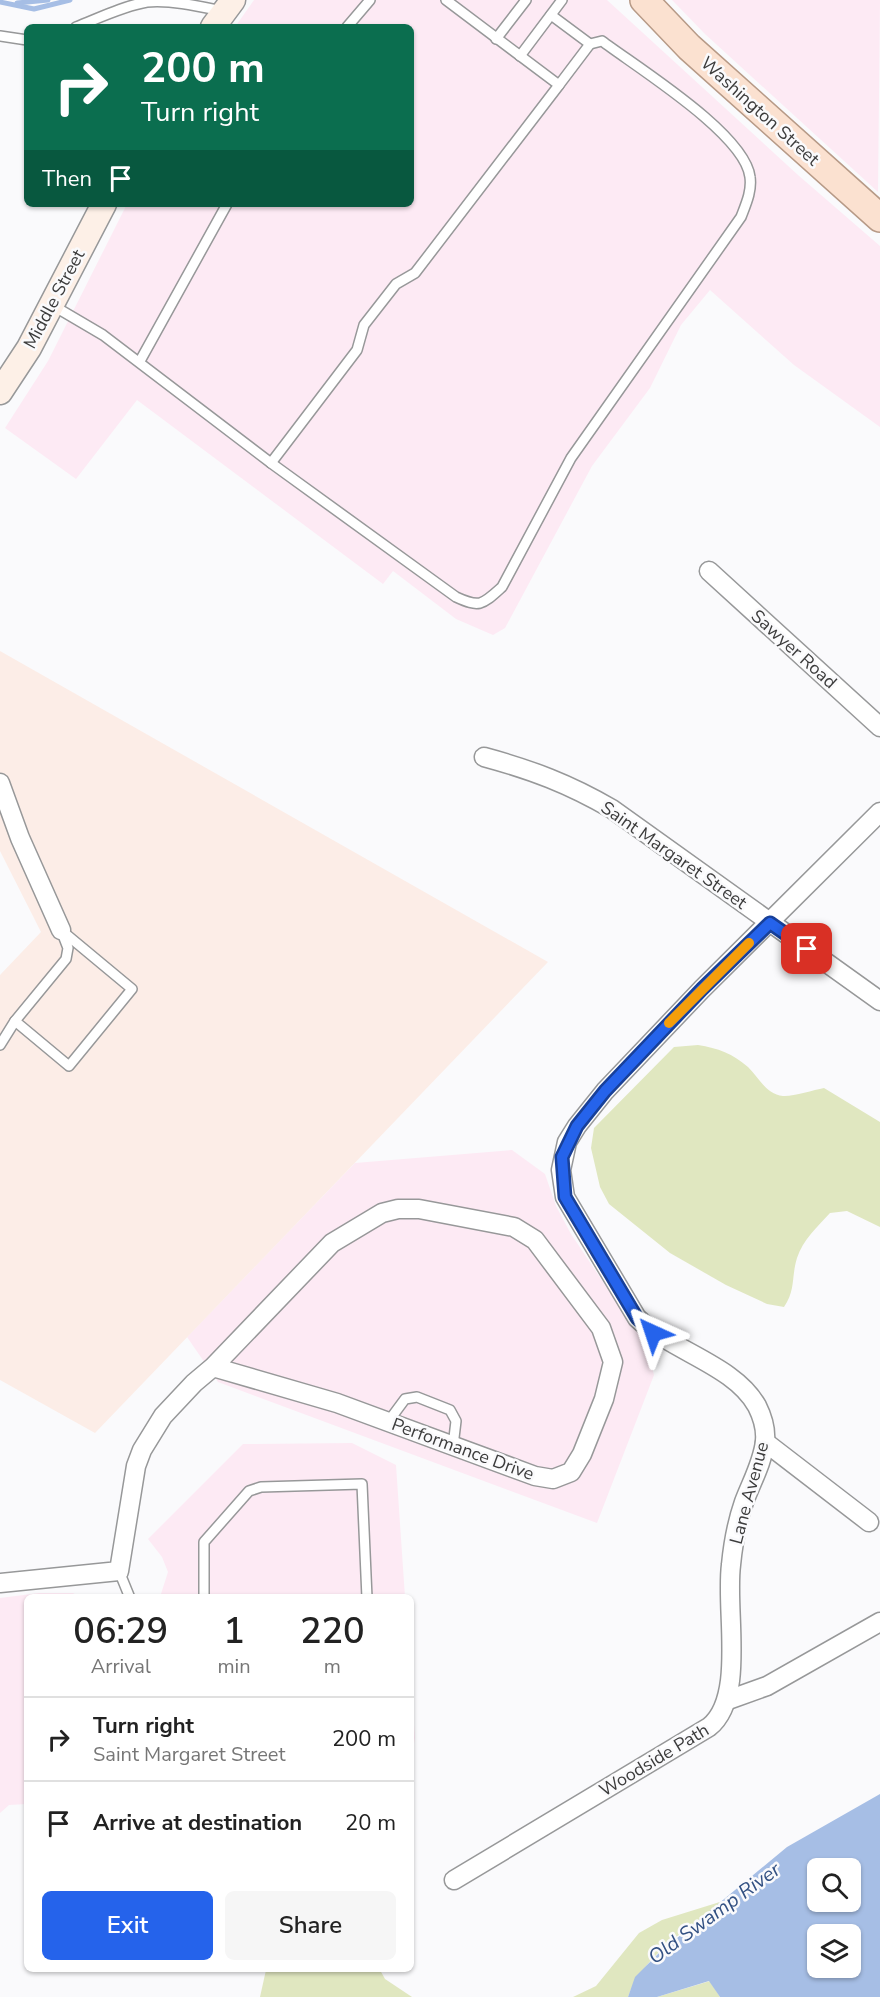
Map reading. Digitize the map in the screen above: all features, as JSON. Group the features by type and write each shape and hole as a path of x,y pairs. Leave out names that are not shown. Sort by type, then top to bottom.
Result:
{"main road":[{"name":"Washington Street","path":"644,0 689,47 880,218"},
{"name":"Middle Street","path":"0,392 29,348 102,207"}],"street":[{"name":"Sawyer Road","path":"709,571 880,727"},
{"name":"Saint Margaret Street","path":"484,757 537,772 585,794 612,810 880,1001"},
{"path":"0,783 20,838 61,930"},
{"name":"Lane Avenue","path":"728,1700 731,1675 729,1611 733,1549 743,1504 765,1442 765,1432 757,1407 737,1381 662,1339 637,1318 565,1197 561,1170 567,1143 599,1098 702,989 880,812"},
{"name":"Performance Drive","path":"119,1571 136,1466 142,1450 164,1416 332,1243 382,1213 398,1209 419,1209 514,1227 535,1240 602,1328 613,1362 604,1399 582,1454 571,1472 553,1479 535,1476 337,1403 213,1367"},
{"path":"765,1442 869,1522"},
{"path":"0,1583 119,1571"},
{"path":"728,1700 767,1686 880,1622"},
{"name":"Woodside Path","path":"454,1880 709,1727 717,1721 728,1700"}],"lane":[{"path":"350,24 370,0"},
{"path":"446,0 559,85"},
{"path":"496,39 526,0"},
{"path":"520,56 562,0"},
{"path":"84,24 121,9 148,2 175,2 223,13"},
{"path":"551,15 590,44"},
{"path":"0,36 24,40"},
{"path":"52,305 79,318 271,463 456,597 474,605 485,602 502,587 571,458 741,217 749,195 751,177 746,160 715,125 602,41 590,44 416,273 396,284 370,316 364,325 357,350 271,463"},
{"path":"140,362 225,207"},
{"path":"0,1045 15,1021 66,960 68,948 61,930"},
{"path":"15,1021 69,1066 132,989 61,930"},
{"path":"388,1422 405,1399 417,1397 450,1410 456,1421 453,1446"},
{"path":"204,1594 204,1542 249,1491 261,1487 362,1484 367,1594"},
{"path":"119,1571 128,1594"}],"shaded area":[{"path":"254,0 607,0 798,175 880,246 880,427 794,365 710,290 681,325 650,388 592,466 505,628 493,635 456,619 393,571 383,584 137,400 76,479 5,428 48,361 125,207 414,207 414,24 237,24"},
{"path":"672,0 880,0 878,192 705,34"},
{"path":"0,651 548,962 95,1433 0,1380 0,975 41,932 0,851"},
{"path":"512,1150 545,1174 556,1206 571,1234 631,1324 644,1338 654,1375 597,1523 218,1382 187,1337 355,1163"},
{"path":"352,1443 396,1465 405,1594 161,1594 168,1572 162,1557 148,1539 243,1444"},
{"path":"73,1593 74,1594 31,1594"},
{"path":"24,1595 24,1804 9,1805 0,1813 0,1598"}],"green space":[{"path":"698,1045 719,1050 737,1058 767,1089 777,1095 792,1095 824,1088 880,1122 880,1227 847,1211 830,1213 811,1234 800,1251 790,1295 784,1307 767,1304 726,1285 670,1253 609,1204 600,1187 591,1148 594,1128 674,1047"},
{"path":"723,1901 668,1944 644,1968 628,1997 573,1997 596,1986 639,1933 662,1920"},
{"path":"266,1972 381,1972 385,1979 412,1997 260,1997"},
{"path":"710,1981 720,1997 657,1997"}],"water":[{"name":"Old Swamp River","path":"880,1794 880,1997 720,1997 709,1981 657,1997 628,1997 635,1977 659,1953 787,1847"}],"waterway":[{"path":"17,3 48,0"},
{"path":"0,2 34,9 70,0"}],"slow traffic":[{"path":"669,1023 749,943"}],"route":[{"path":"653,1333 637,1318 565,1197 561,1170 562,1157 567,1143 577,1126 605,1091 702,989 770,923 807,949"}]}
